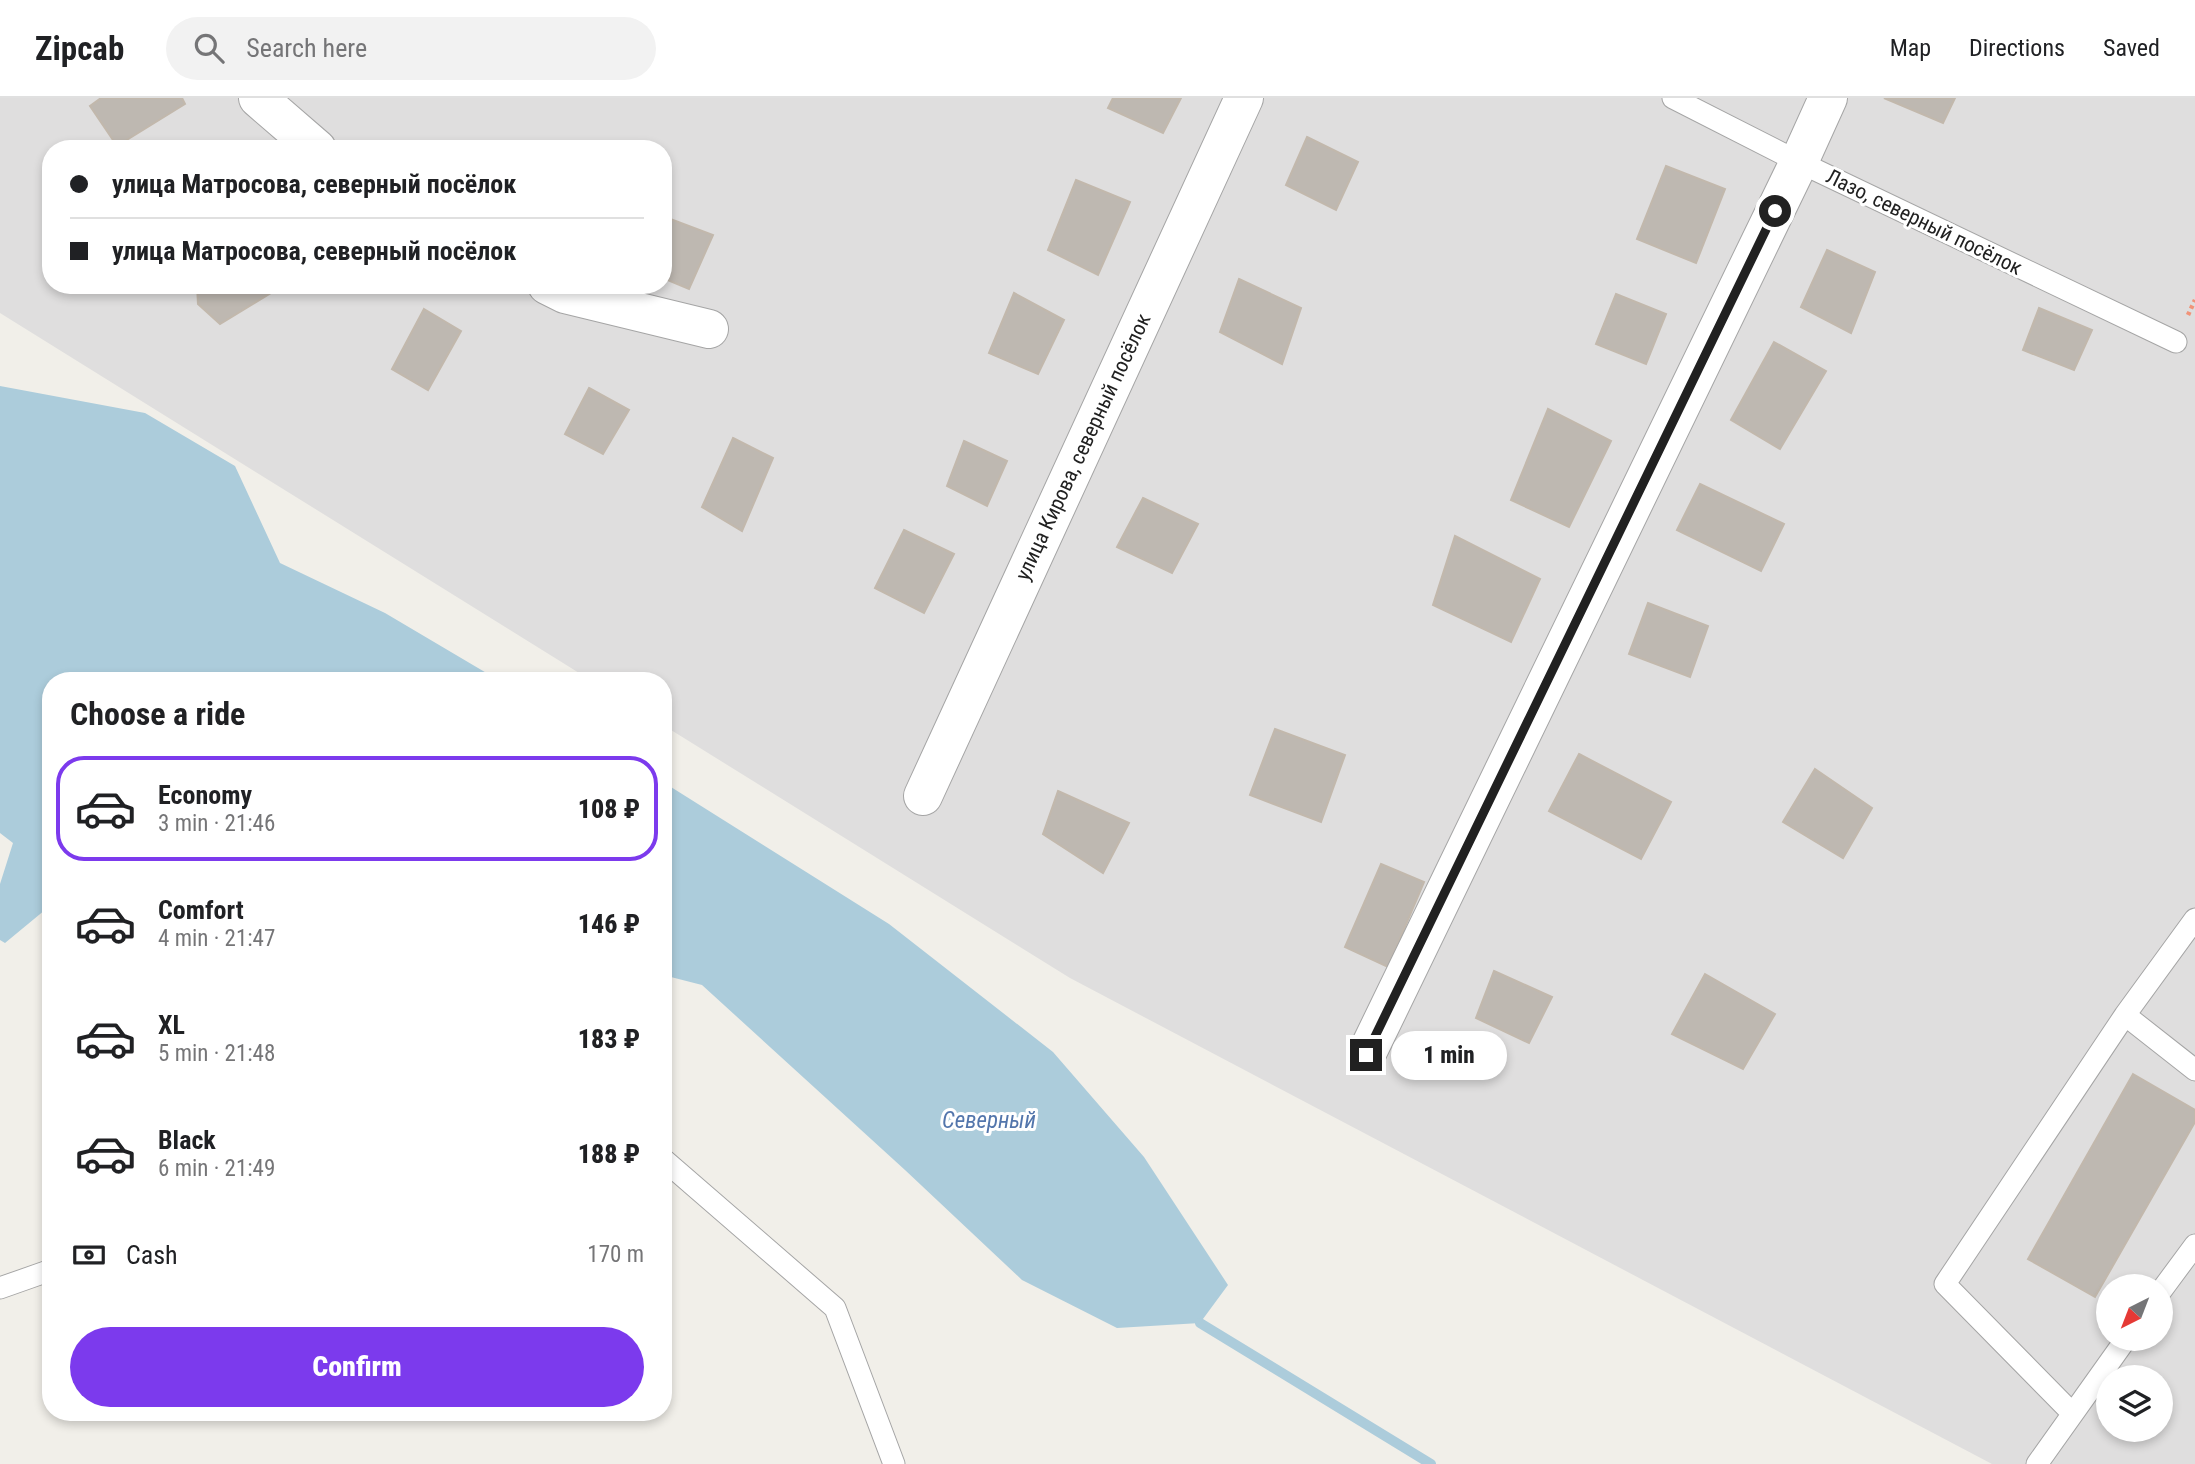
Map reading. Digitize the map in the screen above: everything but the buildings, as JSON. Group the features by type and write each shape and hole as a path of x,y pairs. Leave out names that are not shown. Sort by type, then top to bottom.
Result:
{"street":[{"path":"258,98 307,140"},
{"name":"улица Кирова, северный посёлок","path":"923,796 1244,98"},
{"path":"1366,1055 1828,98"},
{"path":"565,294 709,329"}],"lane":[{"name":"Лазо, северный посёлок","path":"1673,98 1799,162 2176,342"},
{"path":"2072,1413 1945,1284 2125,1015 2195,919"},
{"path":"2125,1015 2195,1070"},
{"path":"672,1167 835,1308 894,1464"},
{"path":"2174,1274 2195,1245"},
{"path":"0,1288 42,1273"},
{"path":"2036,1464 2117,1351"}],"shaded area":[{"path":"0,98 2195,98 2195,1464 1992,1464 1070,978 672,731 672,672 578,672 0,313"}],"water":[{"path":"0,386 145,413 235,466 280,563 385,613 485,672 42,672 42,912 5,943 0,940 0,884 13,843 0,833"},
{"name":"Северный","path":"672,788 889,924 1053,1052 1144,1157 1228,1285 1200,1323 1117,1328 1022,1280 702,985 672,977"}],"waterway":[{"path":"1200,1323 1431,1464"}],"route":[{"path":"1366,1055 1775,211"}]}
